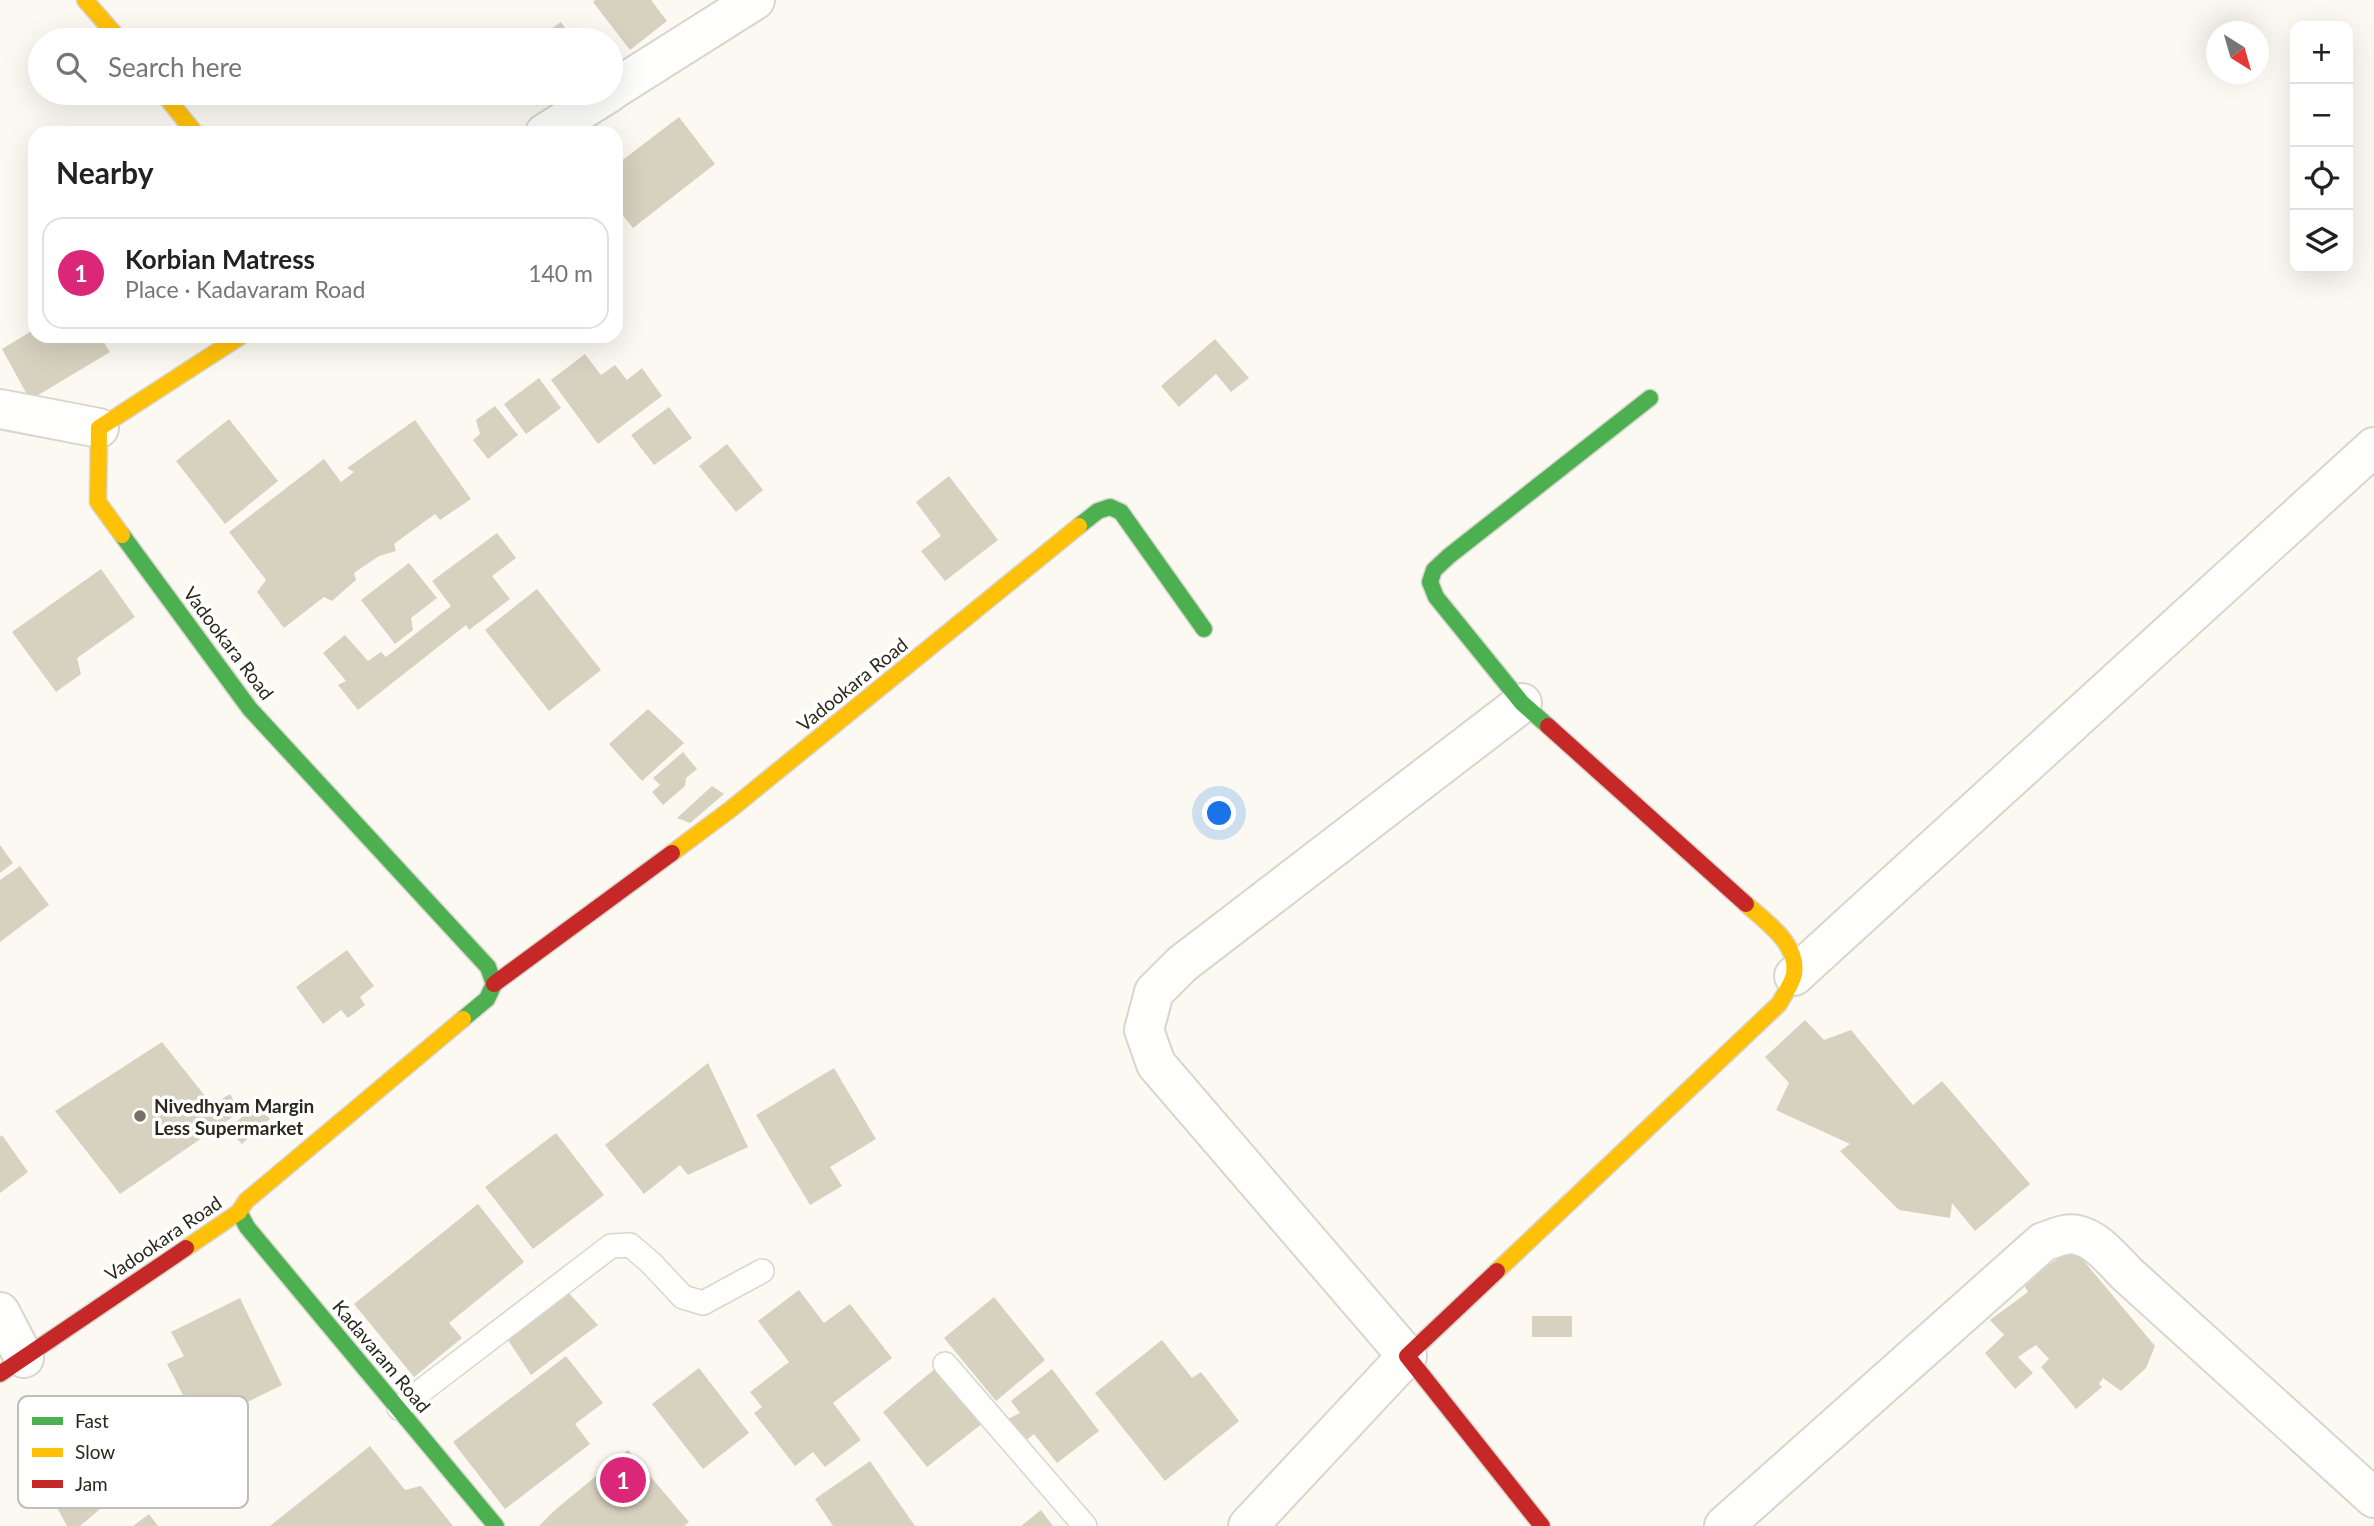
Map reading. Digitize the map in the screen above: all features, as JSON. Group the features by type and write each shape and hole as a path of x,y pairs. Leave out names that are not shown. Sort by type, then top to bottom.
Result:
{"street":[{"path":"85,0 110,28"},
{"path":"623,84 755,0"},
{"path":"173,105 189,126"},
{"path":"556,126 589,105"},
{"path":"0,409 99,428 230,343"},
{"path":"1650,398 1449,555 1434,570 1430,582 1436,597 1522,703 1772,927 1794,954 1794,976"},
{"name":"Vadookara Road","path":"99,428 98,502 250,709 488,967 494,984"},
{"path":"1248,1526 1407,1356 1779,1004 1794,976 2374,447"},
{"name":"Vadookara Road","path":"12,1366 239,1212 246,1201 487,999 494,984 731,809 1098,511 1110,507 1121,512 1204,629"},
{"path":"1522,703 1182,964 1154,992 1144,1030 1156,1064 1407,1356 1542,1526"},
{"name":"Kadavaram Road","path":"239,1212 247,1227 496,1526"},
{"path":"1724,1526 2043,1242 2076,1234 2097,1245 2374,1498"},
{"path":"0,1312 12,1366"}],"lane":[{"path":"399,1408 611,1246 630,1245 651,1262 683,1297 703,1303 762,1271"},
{"path":"945,1364 1085,1526"}],"building":[{"path":"651,0 667,21 630,50 623,41 623,28 613,28 593,2"},
{"path":"561,22 565,28 552,28"},
{"path":"679,117 715,164 633,228 623,216 623,160"},
{"path":"28,333 28,343 104,343 110,352 30,400 2,349"},
{"path":"1215,339 1249,378 1231,392 1216,374 1179,407 1161,386"},
{"path":"585,354 601,375 615,365 627,380 642,368 662,396 598,444 551,380"},
{"path":"539,378 561,408 526,434 504,404"},
{"path":"495,406 518,435 488,459 473,440 480,434 476,420"},
{"path":"669,407 692,438 654,465 631,435"},
{"path":"229,419 278,481 225,524 176,461"},
{"path":"415,420 471,499 440,520 435,514 394,544 396,551 379,556 354,573 356,580 332,601 324,597 284,628 257,592 266,580 229,532 324,459 341,482 354,472 347,468"},
{"path":"727,444 763,490 736,512 699,466"},
{"path":"949,476 998,540 945,581 921,551 941,536 916,502"},
{"path":"497,533 516,558 492,576 510,599 469,630 466,625 358,710 338,685 346,681 323,653 345,635 368,661 381,652 386,657 451,606 432,581"},
{"path":"409,563 437,598 411,618 413,630 395,644 361,600"},
{"path":"101,569 135,617 77,658 81,674 56,692 12,632"},
{"path":"537,589 601,670 549,711 485,630"},
{"path":"648,709 684,743 642,781 609,744"},
{"path":"683,752 697,769 686,778 685,786 663,805 652,792 660,785 653,778"},
{"path":"712,786 724,794 690,823 677,818"},
{"path":"0,845 13,863 0,873"},
{"path":"20,866 49,905 0,942 0,880"},
{"path":"347,950 374,986 360,997 365,1005 348,1018 341,1010 323,1024 296,987"},
{"path":"1805,1020 1824,1040 1851,1030 1913,1105 1942,1081 2030,1184 1975,1231 1952,1203 1950,1218 1899,1210 1840,1151 1850,1144 1776,1110 1789,1083 1765,1057"},
{"name":"Nivedhyam Margin Less Supermarket","path":"162,1042 225,1121 215,1103 230,1094 240,1112 120,1194 55,1111"},
{"path":"708,1063 748,1147 688,1175 680,1165 644,1194 605,1145"},
{"path":"834,1068 876,1139 830,1167 842,1186 810,1205 756,1115"},
{"path":"257,1104 270,1119 242,1144 228,1129"},
{"path":"556,1133 604,1195 533,1249 485,1187"},
{"path":"2,1135 28,1172 0,1193 0,1137"},
{"path":"478,1204 524,1262 449,1323 462,1338 414,1377 354,1304"},
{"path":"2073,1248 2155,1346 2146,1368 2121,1391 2103,1378 2099,1384 2102,1387 2076,1409 2041,1367 2049,1359 2036,1345 2018,1357 2033,1373 2015,1389 1985,1353 2004,1335 1990,1320 2028,1292 2023,1283"},
{"path":"799,1290 824,1323 850,1304 892,1358 833,1403 861,1440 825,1467 813,1452 795,1466 754,1413 762,1407 750,1392 789,1362 758,1321"},
{"path":"567,1291 598,1325 531,1375 508,1340"},
{"path":"994,1297 1045,1360 996,1401 944,1338"},
{"path":"240,1298 282,1385 248,1402 248,1396 184,1396 167,1364 184,1356 171,1332"},
{"path":"1532,1316 1572,1316 1572,1337 1532,1337"},
{"path":"1162,1340 1192,1378 1201,1372 1239,1421 1165,1481 1095,1393"},
{"path":"566,1356 603,1403 575,1424 590,1444 505,1509 453,1442"},
{"path":"699,1368 749,1433 703,1469 652,1404"},
{"path":"936,1368 983,1423 927,1467 883,1412"},
{"path":"1052,1369 1099,1431 1057,1463 1034,1434 1025,1441 1008,1419 1020,1413 1011,1401"},
{"path":"370,1446 405,1490 421,1486 453,1526 270,1526"},
{"path":"628,1450 689,1522 684,1526 539,1526 556,1509"},
{"path":"870,1461 915,1526 833,1526 815,1499"},
{"path":"57,1508 101,1508 80,1526 67,1526"},
{"path":"1041,1510 1053,1526 1021,1526"},
{"path":"149,1514 158,1526 133,1526"}],"traffic: fast":[{"path":"1548,726 1522,703 1436,597 1430,582 1434,570 1449,556 1650,398"},
{"path":"1079,526 1098,511 1110,507 1121,512 1204,629"},
{"path":"122,535 250,709 488,967 494,984 487,999 463,1019"},
{"path":"239,1212 247,1227 496,1526"}],"traffic: slow":[{"path":"85,0 110,28"},
{"path":"173,105 189,126"},
{"path":"122,535 98,502 99,428 230,343"},
{"path":"672,853 731,809 1079,526"},
{"path":"1497,1271 1779,1004 1794,974 1791,953 1779,934 1746,904"},
{"path":"186,1248 239,1212 246,1201 463,1019"}],"traffic: jam":[{"path":"1548,726 1746,904"},
{"path":"494,984 672,853"},
{"path":"0,1374 186,1248"},
{"path":"1497,1271 1407,1356 1542,1526"}],"place":[{"name":"Nivedhyam Margin Less Supermarket","path":"140,1116"},
{"name":"Korbian Matress","path":"623,1480"}]}
